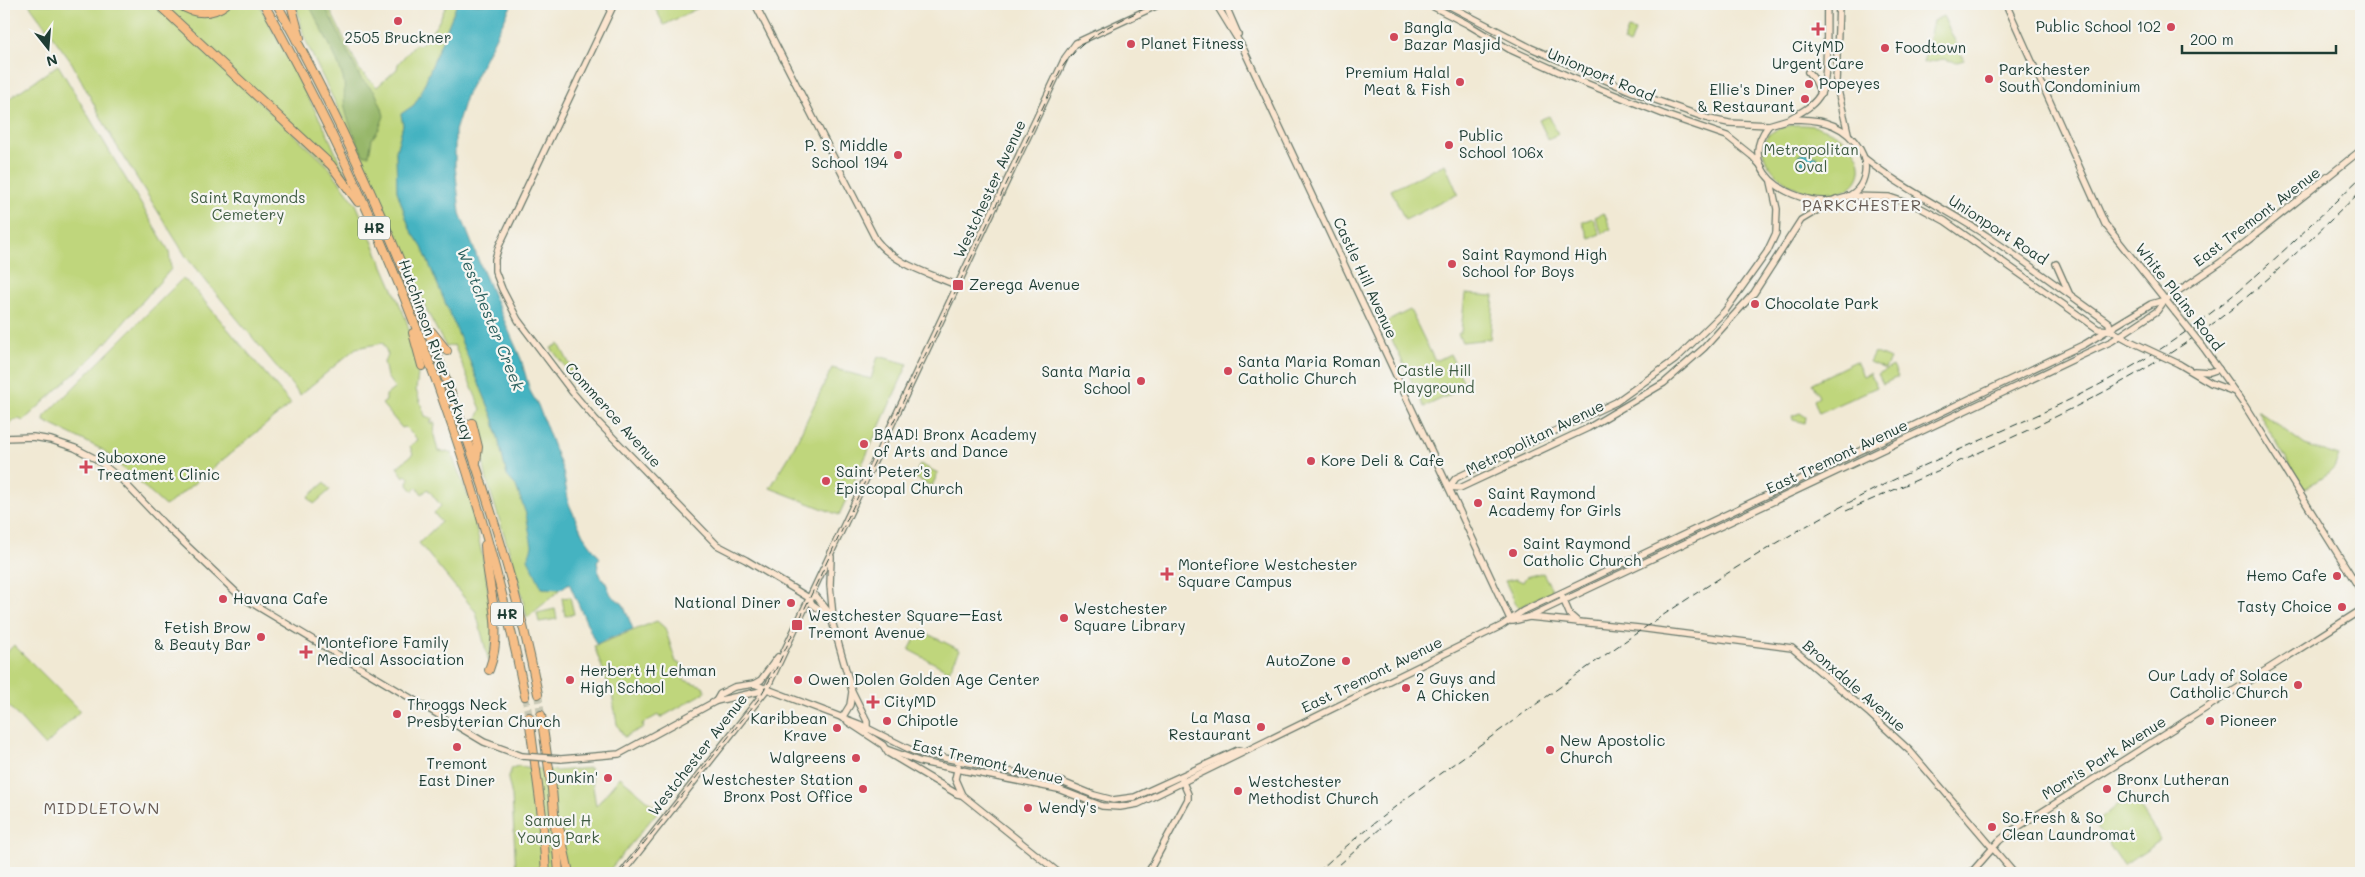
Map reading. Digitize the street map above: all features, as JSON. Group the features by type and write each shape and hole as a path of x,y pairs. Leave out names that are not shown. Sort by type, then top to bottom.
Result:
{"highway":[{"path":"158,4 331,165 348,186 373,226"},
{"path":"179,4 190,10 204,12 214,11 226,4"},
{"name":"Hutchinson River Parkway","path":"264,4 317,105 373,226 410,314 463,462 485,533 513,637 526,696"},
{"name":"Hutchinson River Parkway","path":"277,4 310,66 388,230 427,327 476,464 509,572 538,694"},
{"path":"291,4 296,26 310,66"},
{"path":"410,314 415,346 422,366"},
{"path":"427,327 447,351"},
{"path":"472,423 478,447 476,464"},
{"path":"451,446 463,462"},
{"path":"485,533 496,633 494,657 489,670"},
{"path":"541,715 554,808 559,873"},
{"path":"529,717 542,808 546,873"},
{"path":"554,808 569,873"}],"main road":[{"name":"Commerce Avenue","path":"614,4 499,246 495,259 495,271 518,320 573,393 713,541 720,547 746,560 809,598 816,596 820,599 832,620"},
{"path":"755,4 876,240 884,251 958,286"},
{"name":"Westchester Avenue","path":"622,873 766,690 1065,58 1076,43 1160,4"},
{"name":"Castle Hill Avenue","path":"1216,4 1244,48 1511,621"},
{"path":"1226,4 1244,48"},
{"name":"Unionport Road","path":"1428,4 1509,49 1635,104 1728,136 1762,167"},
{"name":"Unionport Road","path":"1446,4 1531,48 1640,94 1709,119 1729,123 1769,125"},
{"path":"1827,4 1826,65 1820,94 1808,109 1789,119 1769,125 1758,142 1762,167 1771,182 1805,199 1815,201 1848,196 1862,182 1866,168 1864,158 1848,133 1836,82 1839,4"},
{"name":"White Plains Road","path":"2006,4 2105,224 2219,369 2361,591"},
{"path":"1808,72 1820,94"},
{"path":"1635,104 1640,94"},
{"path":"1789,119 1814,119 1848,133"},
{"name":"East Tremont Avenue","path":"867,732 886,749 912,760 1058,789 1111,807 1138,804 1511,621 1523,611 1887,439 2110,330 2151,304 2165,300 2221,262 2361,150"},
{"name":"Unionport Road","path":"1864,158 1892,180 1989,237 2109,323 2110,330"},
{"name":"Metropolitan Avenue","path":"1449,487 1456,478 1618,400 1676,360 1726,310 1765,255 1776,233 1777,209 1771,182"},
{"name":"Unionport Road","path":"1848,196 1885,197 1904,201 1946,221 2098,329 2110,330 2194,371 2212,383 2235,392"},
{"name":"Metropolitan Avenue","path":"1449,487 1460,488 1588,428 1644,397 1683,368 1704,348 1754,293 1801,220 1836,199"},
{"path":"1946,221 1950,213"},
{"path":"2056,264 2070,295"},
{"name":"East Tremont Avenue","path":"1511,621 1530,617 2121,336 2157,311 2165,300"},
{"path":"1726,310 1734,316"},
{"name":"Unionport Road","path":"2194,371 2210,372 2219,369"},
{"path":"1618,400 1623,410"},
{"path":"1914,426 1918,433"},
{"path":"4,438 47,439 71,446 92,456 121,479 158,518 243,598 484,742 522,756 561,759 619,754 716,700 766,690 775,691 842,718 867,732 868,721 852,691 832,620 834,614 830,585 831,552"},
{"path":"1887,439 1890,446"},
{"path":"1854,454 1858,461"},
{"path":"1805,478 1808,485"},
{"path":"1735,511 1738,518"},
{"path":"1561,594 1570,615 1578,622"},
{"path":"809,598 812,604 832,620"},
{"path":"802,614 816,607"},
{"name":"Morris Park Avenue","path":"1971,873 1992,848 2010,832 2361,610"},
{"name":"Bronxdale Avenue","path":"1530,617 1792,648 1870,714 1910,751 2014,873"},
{"name":"Westchester Avenue","path":"754,684 761,680 786,648"},
{"path":"716,700 720,694 734,687 754,684 766,690"},
{"path":"842,718 850,706 852,691"},
{"name":"East Tremont Avenue","path":"867,732 905,749 959,762 1062,782 1094,795 1113,800 1135,797 1238,750 1243,751"},
{"path":"886,749 888,753 933,781 962,795 1059,873"},
{"path":"959,762 956,779 962,795"},
{"path":"1148,873 1188,799 1180,776"}],"green space":[{"name":"Saint Raymonds Cemetery","path":"29,4 154,4 328,166 356,204 406,319 419,366 416,390 425,416 433,419 429,423 435,423 434,435 438,451 451,453 470,501 484,563 494,628 489,662 476,612 419,543 441,522 434,513 441,506 428,489 422,494 417,487 413,491 408,485 409,478 406,475 404,477 397,467 413,454 410,446 418,440 405,427 402,428 382,404 386,401 386,395 395,388 387,377 384,362 388,355 383,343 356,348 300,395 187,258 112,138 72,63"},
{"path":"162,4 175,4 181,9 225,8 231,4 259,4 326,131 350,185"},
{"path":"184,4 222,4 203,8"},
{"path":"296,4 327,4 359,69 377,87 397,69 398,64 415,44 420,45 437,25 447,4 457,4 420,95 414,105 401,114 403,125 396,151 397,191 410,229 422,247 493,417 507,476 516,486 526,514 542,588 561,589 527,618 516,572 487,481 476,427 476,421 481,409 454,345 446,347 428,313 402,248 304,37"},
{"path":"309,4 324,4 361,79 375,92 382,108 384,116 379,129 372,139 369,155 363,155 350,126 346,114 344,82 340,68"},
{"path":"653,4 706,4 664,25"},
{"path":"1943,16 1964,60 1957,62 1943,59 1923,63 1933,21"},
{"path":"1628,29 1635,31 1630,45 1623,42"},
{"name":"Saint Raymonds Cemetery","path":"58,65 169,251 171,269 96,354 23,421 19,419 12,421 9,426 4,426 4,102"},
{"path":"1549,116 1558,134 1548,139 1539,120"},
{"name":"Metropolitan Oval","path":"1793,125 1806,125 1823,129 1835,134 1849,144 1859,161 1860,170 1858,178 1853,185 1845,191 1833,194 1814,194 1796,188 1781,178 1770,166 1763,153 1764,141 1774,131"},
{"path":"1445,164 1458,194 1405,220 1391,190"},
{"path":"1604,213 1611,229 1602,233 1595,217"},
{"path":"1593,218 1600,234 1589,238 1582,222"},
{"path":"182,279 189,283 291,404 165,506 103,450 44,421 45,416"},
{"path":"1465,294 1494,296 1490,339 1462,342 1458,334 1461,332"},
{"name":"Castle Hill Playground","path":"1410,310 1434,359 1438,360 1450,354 1466,387 1424,407 1384,323"},
{"path":"559,344 585,393 551,348"},
{"path":"1874,352 1890,359 1885,369 1869,362"},
{"path":"878,356 908,364 839,515 770,488 790,455 832,368 871,379"},
{"path":"1856,361 1863,376 1870,373 1877,387 1819,413 1814,400 1819,397 1812,383"},
{"path":"1893,366 1898,377 1883,384 1878,374"},
{"path":"2257,410 2305,445 2339,456 2334,468 2304,489"},
{"path":"1800,413 1806,417 1805,423 1793,420 1792,416"},
{"path":"920,464 938,473 932,486 914,477"},
{"path":"324,483 330,490 314,504 308,497"},
{"path":"1543,573 1553,591 1518,608 1505,581 1516,579 1523,582 1526,577"},
{"path":"570,597 574,614 565,616 562,598"},
{"path":"555,609 557,619 539,622 537,613"},
{"path":"657,621 665,628 676,662 681,664 684,680 703,686 706,692 660,718 658,715 642,724 644,727 624,737 617,724 612,694 594,646"},
{"path":"920,630 960,650 949,671 909,650"},
{"path":"14,645 80,711 45,746 4,701 4,655"},
{"name":"Samuel H Young Park","path":"518,766 557,771 590,768 596,806 620,777 659,810 607,873 516,873 512,796 508,779 512,768"},
{"path":"2131,794 2161,840 2123,865 2095,824"}],"water":[{"name":"Westchester Creek","path":"457,4 512,4 466,96 455,131 455,165 460,213 521,359 530,391 538,405 563,471 569,504 583,535 600,558 597,561 599,574 606,583 611,595 623,604 633,629 596,644 569,583 561,589 542,588 528,559 532,546 526,514 516,486 507,476 493,417 422,247 410,229 397,191 396,151 403,125 401,114 414,105 420,95"},
{"path":"1804,153 1817,156 1819,164 1811,167 1802,164 1798,156"}],"tunnel":[{"path":"538,694 541,715"},
{"path":"525,696 529,717"}],"railway":[{"path":"620,873 758,700 776,669 1061,69 1080,46 1091,38 1116,23 1155,4"},
{"path":"1317,873 1361,834 1431,781 1587,668 1716,580 1852,501 1925,465 2036,416 2143,360 2202,320 2230,298 2361,177"},
{"path":"1846,511 2018,435 2102,393 2181,346 2206,329 2252,292 2297,253 2361,191"},
{"path":"1330,873 1390,820"}],"place":[{"name":"2505 Bruckner","path":"398,21"},
{"name":"Public School 102","path":"2171,27"},
{"name":"CityMD Urgent Care","path":"1818,29"},
{"name":"Bangla Bazar Masjid","path":"1394,37"},
{"name":"Planet Fitness","path":"1131,44"},
{"name":"Foodtown","path":"1885,48"},
{"name":"Parkchester South Condominium","path":"1989,79"},
{"name":"Premium Halal Meat & Fish","path":"1460,82"},
{"name":"Popeyes","path":"1809,84"},
{"name":"Ellie's Diner & Restaurant","path":"1805,99"},
{"name":"Public School 106x","path":"1449,145"},
{"name":"P. S. Middle School 194","path":"898,155"},
{"name":"Saint Raymond High School for Boys","path":"1452,264"},
{"name":"Zerega Avenue","path":"958,285"},
{"name":"Chocolate Park","path":"1755,304"},
{"name":"Santa Maria Roman Catholic Church","path":"1228,371"},
{"name":"Santa Maria School","path":"1141,381"},
{"name":"BAAD! Bronx Academy of Arts and Dance","path":"864,444"},
{"name":"Kore Deli & Cafe","path":"1311,461"},
{"name":"Suboxone Treatment Clinic","path":"86,467"},
{"name":"Saint Peter's Episcopal Church","path":"826,481"},
{"name":"Saint Raymond Academy for Girls","path":"1478,503"},
{"name":"Saint Raymond Catholic Church","path":"1513,553"},
{"name":"Montefiore Westchester Square Campus","path":"1167,574"},
{"name":"Hemo Cafe","path":"2337,576"},
{"name":"Havana Cafe","path":"223,599"},
{"name":"National Diner","path":"791,603"},
{"name":"Tasty Choice","path":"2342,607"},
{"name":"Westchester Square Library","path":"1064,618"},
{"name":"Westchester Square–East Tremont Avenue","path":"797,625"},
{"name":"Fetish Brow & Beauty Bar","path":"261,637"},
{"name":"Montefiore Family Medical Association","path":"306,652"},
{"name":"AutoZone","path":"1346,661"},
{"name":"Herbert H Lehman High School","path":"570,680"},
{"name":"Owen Dolen Golden Age Center","path":"798,680"},
{"name":"Our Lady of Solace Catholic Church","path":"2298,685"},
{"name":"2 Guys and A Chicken","path":"1406,688"},
{"name":"CityMD","path":"873,702"},
{"name":"Throggs Neck Presbyterian Church","path":"397,714"},
{"name":"Chipotle","path":"887,721"},
{"name":"Pioneer","path":"2210,721"},
{"name":"La Masa Restaurant","path":"1261,727"},
{"name":"Karibbean Krave","path":"837,728"},
{"name":"Tremont East Diner","path":"457,747"},
{"name":"New Apostolic Church","path":"1550,750"},
{"name":"Walgreens","path":"856,758"},
{"name":"Dunkin'","path":"608,778"},
{"name":"Westchester Station Bronx Post Office","path":"863,789"},
{"name":"Bronx Lutheran Church","path":"2107,789"},
{"name":"Westchester Methodist Church","path":"1238,791"},
{"name":"Wendy's","path":"1028,808"},
{"name":"So Fresh & So Clean Laundromat","path":"1992,827"}],"district":[{"name":"PARKCHESTER","path":"1862,205"},
{"name":"MIDDLETOWN","path":"102,808"}]}
